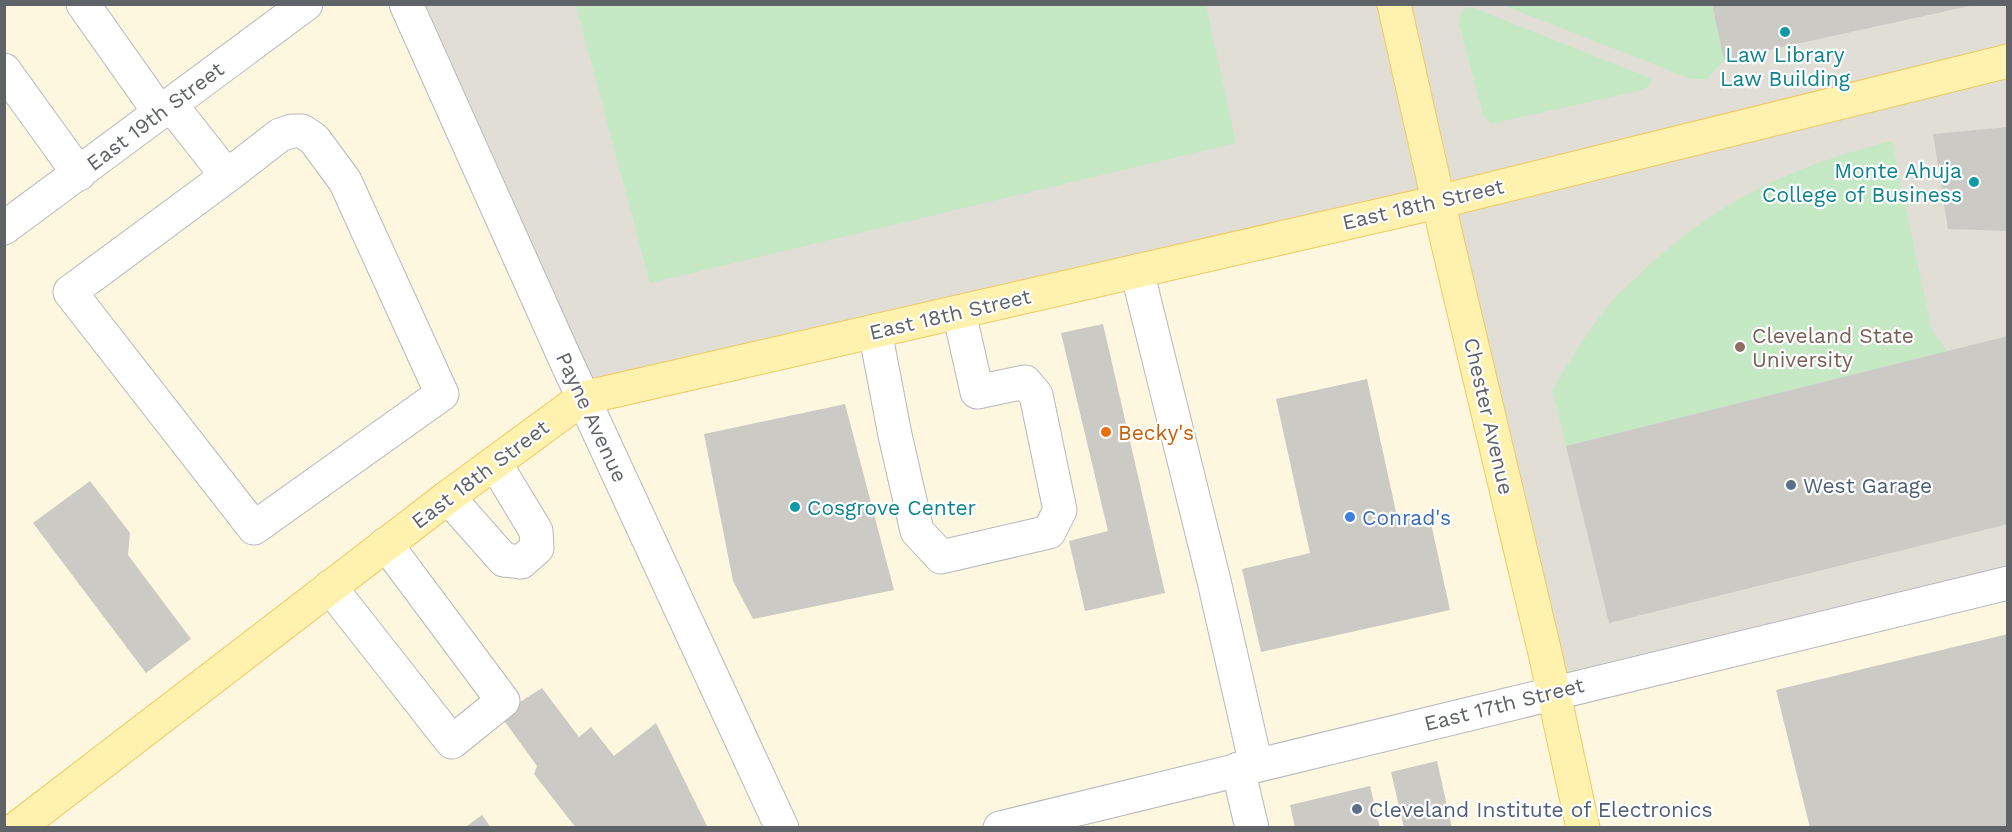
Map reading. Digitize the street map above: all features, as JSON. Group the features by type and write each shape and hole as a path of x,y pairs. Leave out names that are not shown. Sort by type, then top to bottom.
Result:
{"main road":[{"name":"Chester Avenue","path":"1394,4 1438,202 1554,692 1583,828"},
{"name":"East 18th Street","path":"16,828 386,544 583,398 1438,202 2007,61"}],"street":[{"path":"83,4 165,109 227,176"},
{"name":"East 19th Street","path":"4,228 306,4"},
{"name":"Payne Avenue","path":"406,4 583,398 782,828"},
{"path":"4,70 79,174"},
{"path":"302,131 314,139 345,181 442,394 254,528 70,292 227,176 280,135 302,131"},
{"path":"1137,270 1214,581 1247,767 1252,828"},
{"path":"875,331 917,531 941,557 1049,532 1060,510 1036,395 1025,382 977,392 959,312"},
{"path":"448,497 504,560 521,562 537,548 536,531 495,463"},
{"path":"330,587 452,742 503,701 386,544"},
{"name":"East 17th Street","path":"1014,826 1106,815 1247,767 2007,583"}],"shaded area":[{"path":"5,5 406,5 1438,202 2007,583 2007,827 5,828"},
{"name":"Cleveland State University","path":"406,5 2007,5 2007,583 1554,692 1438,202 583,398"}],"green space":[{"path":"576,5 1206,5 1236,143 650,283"},
{"path":"1503,5 1712,5 1724,60 1707,79 1691,79"},
{"path":"1471,7 1645,76 1651,79 1649,86 1642,90 1491,124 1483,115 1459,23 1459,16 1463,9"},
{"path":"1892,141 1932,331 1947,351 1566,446 1553,391 1595,323 1624,289 1668,249 1726,207 1788,175"}],"building":[{"name":"Law Library Law Building","path":"1712,4 1974,4 1974,5 1724,60"},
{"name":"Monte Ahuja College of Business","path":"2008,127 2008,231 1948,229 1933,134"},
{"name":"Becky's","path":"1103,324 1165,593 1085,611 1069,541 1108,531 1061,333"},
{"name":"West Garage","path":"2008,336 2008,524 1609,623 1566,446"},
{"name":"Conrad's","path":"1367,379 1398,521 1429,514 1450,610 1261,652 1242,569 1310,553 1276,399"},
{"name":"Cosgrove Center","path":"845,404 894,590 753,619 733,581 704,434"},
{"path":"90,481 130,533 128,555 191,639 146,673 33,523"},
{"path":"2008,634 2008,828 1810,828 1776,690"},
{"path":"542,688 579,737 591,727 614,756 656,723 708,828 576,828 534,774 537,766 500,715"},
{"path":"1437,761 1452,828 1404,828 1391,772"},
{"path":"1370,786 1380,828 1295,828 1290,805"},
{"path":"482,815 491,828 464,828"}],"place":[{"name":"Law Library Law Building","path":"1785,32"},
{"name":"Monte Ahuja College of Business","path":"1974,182"},
{"name":"Cleveland State University","path":"1740,347"},
{"name":"Becky's","path":"1106,432"},
{"name":"West Garage","path":"1791,485"},
{"name":"Cosgrove Center","path":"795,507"},
{"name":"Conrad's","path":"1350,517"},
{"name":"Cleveland Institute of Electronics","path":"1357,809"}]}
